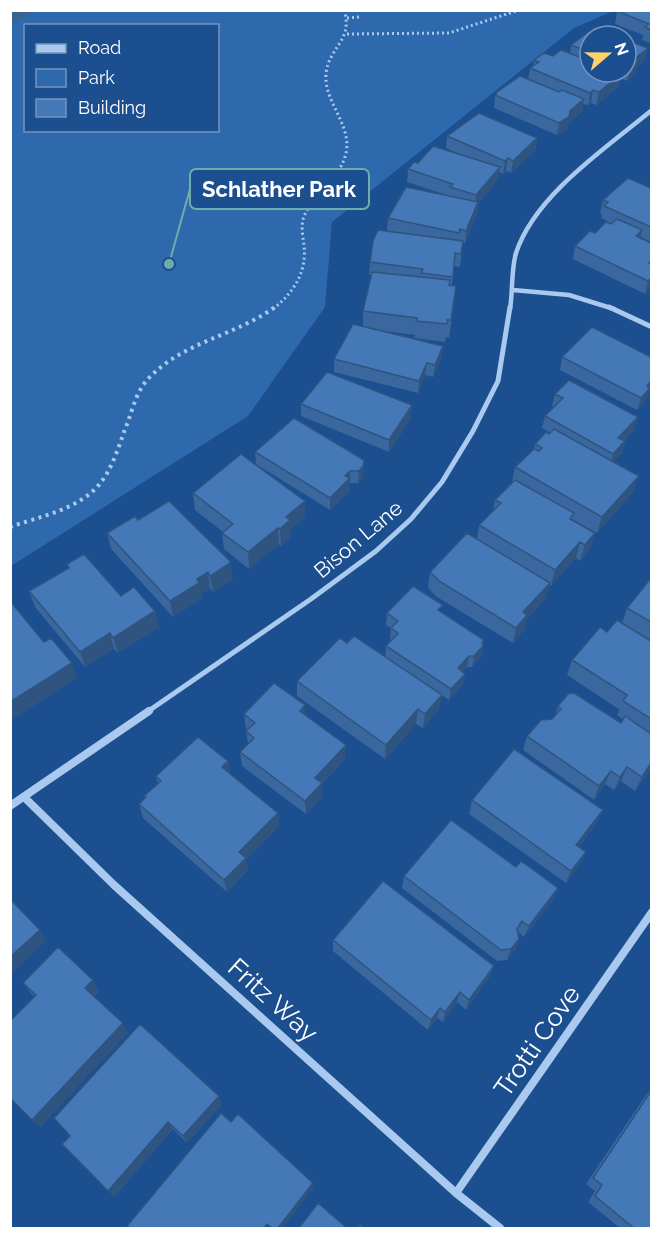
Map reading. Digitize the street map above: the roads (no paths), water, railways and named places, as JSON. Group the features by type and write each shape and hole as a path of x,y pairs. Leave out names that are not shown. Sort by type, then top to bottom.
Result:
{"street":[{"name":"Bison Lane","path":"10,806 310,599 376,551 411,519 442,482 473,431 498,381 513,290 516,254 538,209 559,188 651,110"},
{"path":"513,290 568,295 618,310 651,327"},
{"name":"Fritz Way","path":"24,797 114,885 456,1193 500,1228"},
{"name":"Trotti Cove","path":"456,1193 651,912"}],"place":[{"name":"Schlather Park","path":"169,264"}]}
